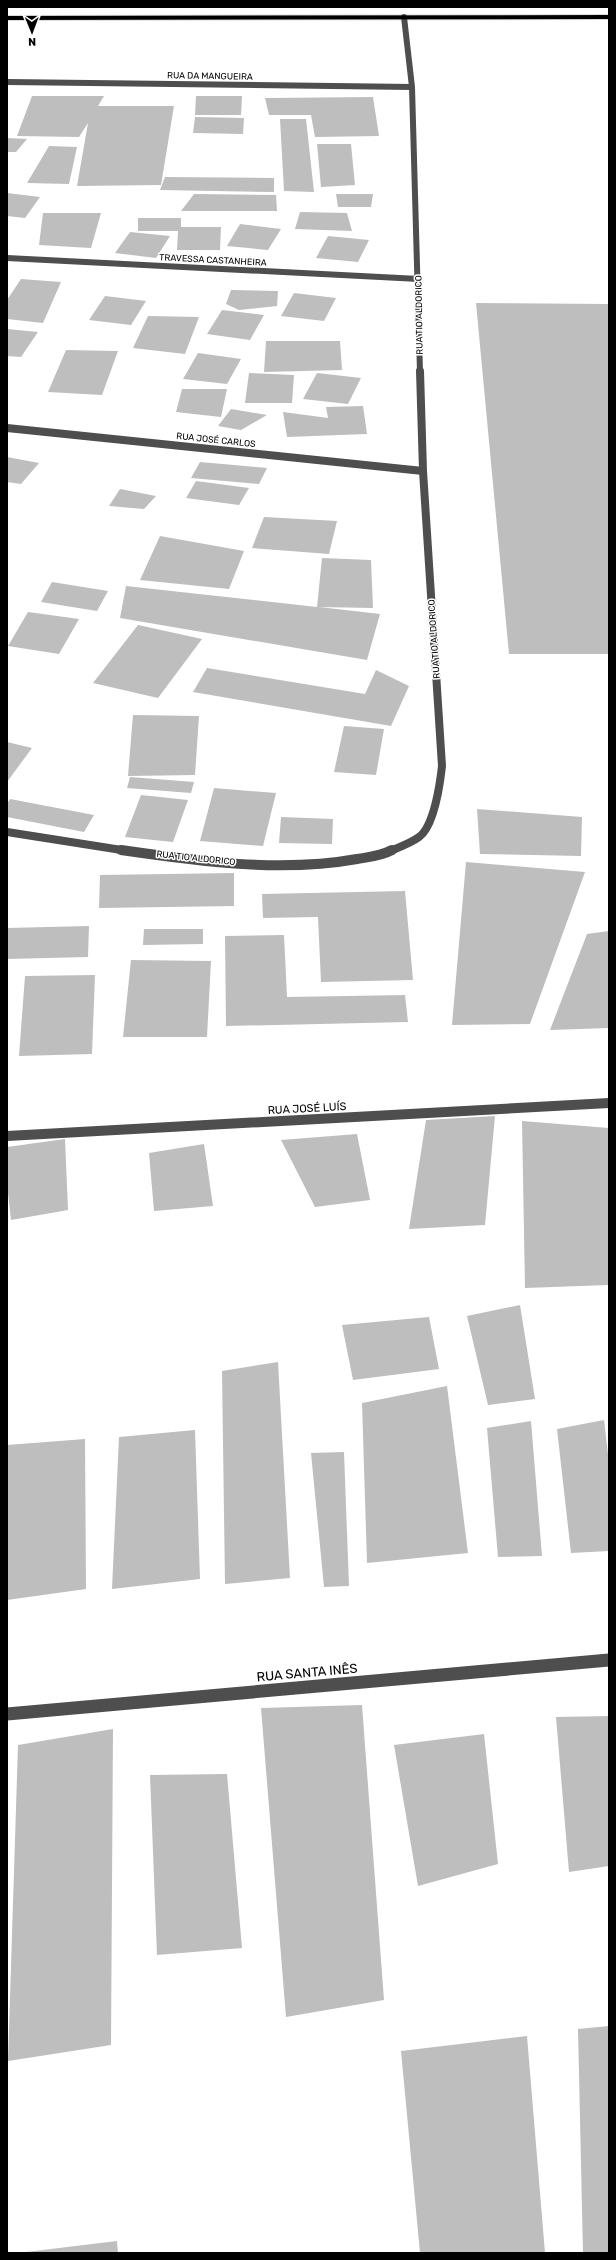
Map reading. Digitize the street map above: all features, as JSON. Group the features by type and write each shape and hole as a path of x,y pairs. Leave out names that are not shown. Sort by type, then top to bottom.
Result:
{"highway":[{"path":"7,18 609,17"}],"street":[{"name":"RUA TIO ALDORICO","path":"7,832 97,847 257,865 327,863 369,859 399,850 421,836 437,807 442,766 423,471 412,87 404,17"},
{"name":"RUA DA MANGUEIRA","path":"7,82 412,87"},
{"name":"TRAVESSA CASTANHEIRA","path":"7,258 418,279"},
{"name":"RUA JOSÉ CARLOS","path":"7,428 423,471"},
{"name":"RUA JOSÉ LUÍS","path":"7,1136 609,1103"},
{"name":"RUA SANTA INÊS","path":"7,1714 609,1660"}],"building":[{"path":"32,96 104,96 98,106 174,106 161,185 77,186 88,123 79,137 17,136"},
{"path":"196,96 242,96 241,115 195,115"},
{"path":"373,97 379,136 315,137 311,115 269,115 265,98"},
{"path":"195,117 244,118 243,134 193,133"},
{"path":"280,119 306,119 314,192 284,191"},
{"path":"7,138 27,139 16,152 7,152"},
{"path":"317,144 351,144 355,185 321,187"},
{"path":"49,146 77,147 69,184 27,183"},
{"path":"165,177 274,178 274,192 160,190"},
{"path":"7,193 40,197 25,218 7,216"},
{"path":"194,194 276,195 277,211 181,211"},
{"path":"336,194 373,194 371,207 338,207"},
{"path":"300,212 347,213 352,231 295,229"},
{"path":"43,213 101,213 91,248 39,245"},
{"path":"138,218 181,218 181,227 221,227 220,250 177,250 178,231 138,231"},
{"path":"240,224 281,229 268,250 227,246"},
{"path":"130,232 170,236 156,258 115,253"},
{"path":"328,236 369,240 358,262 316,258"},
{"path":"21,279 61,282 43,323 7,319 7,300"},
{"path":"231,290 278,291 277,306 239,310 226,304"},
{"path":"294,293 336,298 324,321 281,316"},
{"path":"105,296 146,301 131,325 89,320"},
{"path":"476,303 609,304 609,654 509,654"},
{"path":"222,310 264,315 250,340 207,334"},
{"path":"148,316 199,317 185,354 133,348"},
{"path":"7,329 38,332 21,357 7,356"},
{"path":"266,341 340,341 342,370 264,372"},
{"path":"66,350 118,351 102,395 48,392"},
{"path":"198,353 241,359 227,384 183,379"},
{"path":"249,373 294,375 292,403 245,403"},
{"path":"317,373 361,378 348,404 303,399"},
{"path":"182,389 227,389 221,417 176,412"},
{"path":"363,406 367,434 287,437 283,412 328,418 326,407"},
{"path":"231,409 267,415 241,430 218,426"},
{"path":"7,457 39,463 21,484 7,482"},
{"path":"200,462 267,468 259,484 191,478"},
{"path":"196,481 249,488 239,505 186,498"},
{"path":"120,489 156,496 144,509 109,506"},
{"path":"264,517 337,521 329,554 252,548"},
{"path":"160,536 244,551 229,589 140,580"},
{"path":"322,558 371,560 373,608 319,607 380,614 367,660 120,618 126,586 317,607"},
{"path":"52,582 108,591 97,611 41,602"},
{"path":"28,612 79,619 59,654 8,646"},
{"path":"138,625 202,639 158,698 93,683"},
{"path":"207,668 365,694 376,670 409,686 391,726 193,692"},
{"path":"133,715 199,716 195,775 128,776"},
{"path":"344,726 384,729 376,775 334,772"},
{"path":"7,742 32,748 7,782"},
{"path":"130,777 194,782 191,793 127,788"},
{"path":"214,788 276,793 263,846 200,841"},
{"path":"141,795 188,800 173,842 125,837"},
{"path":"10,799 94,815 84,832 7,817 7,804"},
{"path":"477,809 582,817 581,856 480,854"},
{"path":"281,817 333,819 332,844 279,843"},
{"path":"466,862 585,872 530,1024 452,1025"},
{"path":"234,873 234,906 99,908 100,875"},
{"path":"405,891 413,980 321,982 318,917 263,918 262,894"},
{"path":"89,926 88,957 7,959 7,928"},
{"path":"144,929 203,929 203,944 143,945"},
{"path":"609,931 609,1028 550,1030 587,934"},
{"path":"284,935 287,997 405,995 408,1022 226,1026 225,936"},
{"path":"131,960 211,961 207,1037 123,1037"},
{"path":"95,975 92,1054 19,1056 25,976"},
{"path":"495,1116 485,1225 409,1229 426,1120"},
{"path":"522,1121 609,1128 609,1285 525,1288"},
{"path":"357,1134 370,1200 315,1207 281,1140"},
{"path":"65,1139 68,1210 11,1220 7,1184 7,1147"},
{"path":"204,1144 213,1206 154,1211 149,1153"},
{"path":"520,1305 535,1399 488,1405 467,1316"},
{"path":"429,1317 439,1369 353,1380 342,1325"},
{"path":"278,1362 290,1578 225,1584 222,1371"},
{"path":"447,1386 468,1553 367,1563 362,1403"},
{"path":"604,1420 609,1463 609,1551 571,1553 557,1429"},
{"path":"531,1421 542,1556 498,1557 487,1428"},
{"path":"195,1430 200,1579 112,1589 119,1437"},
{"path":"85,1439 86,1589 7,1600 7,1445"},
{"path":"344,1452 349,1586 324,1587 311,1453"},
{"path":"362,1705 384,2000 286,2017 261,1708"},
{"path":"609,1716 609,1866 569,1872 556,1717"},
{"path":"113,1729 111,2045 8,2061 18,1745"},
{"path":"484,1734 498,1864 418,1886 394,1745"},
{"path":"227,1774 242,1948 157,1955 150,1775"},
{"path":"609,2026 609,2253 583,2253 578,2029"},
{"path":"527,2036 545,2253 420,2253 401,2051"},
{"path":"117,2241 118,2253 26,2253 26,2252"}]}
